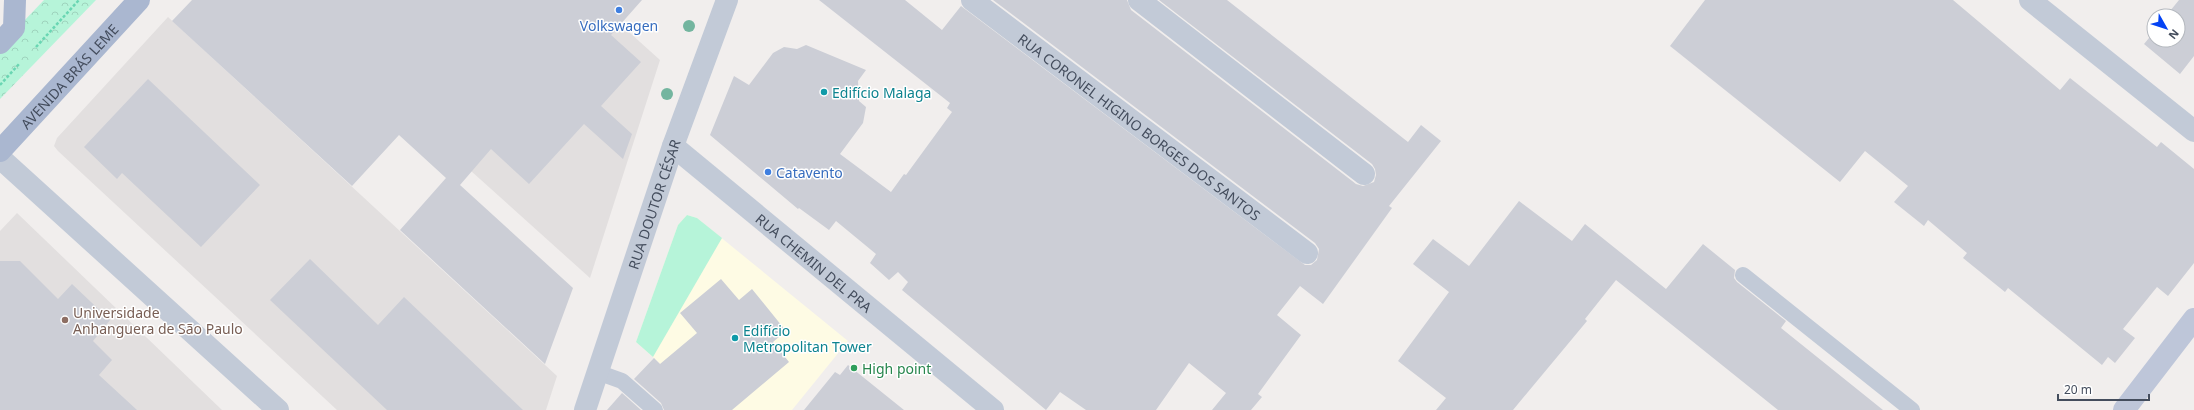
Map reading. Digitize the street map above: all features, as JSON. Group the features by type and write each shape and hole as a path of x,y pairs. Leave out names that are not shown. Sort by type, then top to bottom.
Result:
{"main road":[{"path":"0,12 11,0"},
{"path":"0,43 14,28 15,0"},
{"name":"AVENIDA BRÁS LEME","path":"0,151 139,0"},
{"path":"2124,410 2194,318"}],"street":[{"name":"RUA DOUTOR CÉSAR","path":"585,410 673,146 727,0"},
{"name":"RUA CORONEL HIGINO BORGES DOS SANTOS","path":"972,0 1307,253"},
{"path":"1139,0 1364,174"},
{"path":"2030,0 2194,131"},
{"name":"RUA CHEMIN DEL PRA","path":"673,146 993,410"},
{"path":"0,158 278,410"}],"lane":[{"path":"1743,275 1912,410"},
{"path":"597,372 622,381 655,410"}],"path":[{"path":"32,51 79,0"},
{"path":"0,85 21,62"}],"shaded area":[{"path":"168,17 557,376 546,410 337,410 58,151 54,146 57,138"},
{"path":"620,24 660,60 590,278 412,118"},
{"name":"Universidade Anhanguera de São Paulo","path":"17,213 222,410 0,410 0,231"},
{"path":"687,215 697,218 848,341 792,410 712,410 636,342 678,225"}],"green space":[{"path":"44,0 96,0 0,99 0,46"},
{"path":"687,215 697,218 722,238 653,357 636,342 678,225"}],"building":[{"path":"192,0 642,0 611,35 641,62 601,106 632,134 623,159 584,124 529,184 491,149 460,185 573,288 545,364 400,230 446,178 399,135 352,186 172,21"},
{"path":"819,0 905,0 942,30 961,6 1305,265 1311,265 1317,260 1319,249 1315,243 993,0 1127,0 1131,10 1356,184 1363,186 1374,182 1376,175 1372,164 1159,0 1227,0 1408,142 1421,125 1441,141 1389,206 1392,208 1323,304 1300,286 1277,315 1301,335 1258,394 1262,397 1251,410 1212,410 1226,393 1189,363 1156,410 1086,410 1060,392 1046,410 902,290 908,282 898,272 889,280 870,263 876,254 836,221 829,230 799,208 798,209 710,135 734,76 749,85 773,53 784,47 797,49 806,45 866,70 858,81 859,101 866,107 863,123 840,154 891,192 904,174 906,175 952,112 947,108 950,103"},
{"path":"1705,0 1953,0 2060,90 2070,78 2157,147 2161,142 2194,169 2194,263 2168,296 2157,287 2123,329 2135,338 2115,363 2108,357 2102,365 2008,288 2005,292 1963,258 1967,253 1928,220 1924,226 1894,202 1908,186 1865,151 1840,182 1670,46"},
{"path":"2179,0 2194,0 2194,56 2180,74 2149,48 2186,48 2186,8 2172,8"},
{"path":"148,79 260,185 201,247 122,173 117,179 84,147"},
{"path":"1519,201 1572,241 1585,224 1666,289 1703,244 1735,270 1734,278 1737,282 1786,321 1781,328 1883,410 1778,410 1616,280 1585,319 1587,321 1513,410 1436,410 1446,398 1398,361 1449,292 1413,264 1433,239 1469,266"},
{"path":"310,259 378,325 404,297 523,410 387,410 270,300"},
{"path":"0,261 20,261 58,299 72,284 110,320 93,341 112,360 99,375 137,410 0,410"},
{"name":"Edifício Metropolitan Tower","path":"721,279 739,300 752,289 786,331 773,342 789,362 732,410 664,410 661,403 634,379 654,358 660,364 697,333 680,313"},
{"path":"848,365 904,410 804,410 835,372 840,375"},
{"path":"622,393 641,410 607,410"}],"place":[{"name":"Volkswagen","path":"619,10"},
{"name":"Edifício Malaga","path":"824,92"},
{"name":"Catavento","path":"768,172"},
{"name":"Universidade Anhanguera de São Paulo","path":"65,320"},
{"name":"Edifício Metropolitan Tower","path":"735,338"},
{"name":"High point","path":"854,368"}]}
